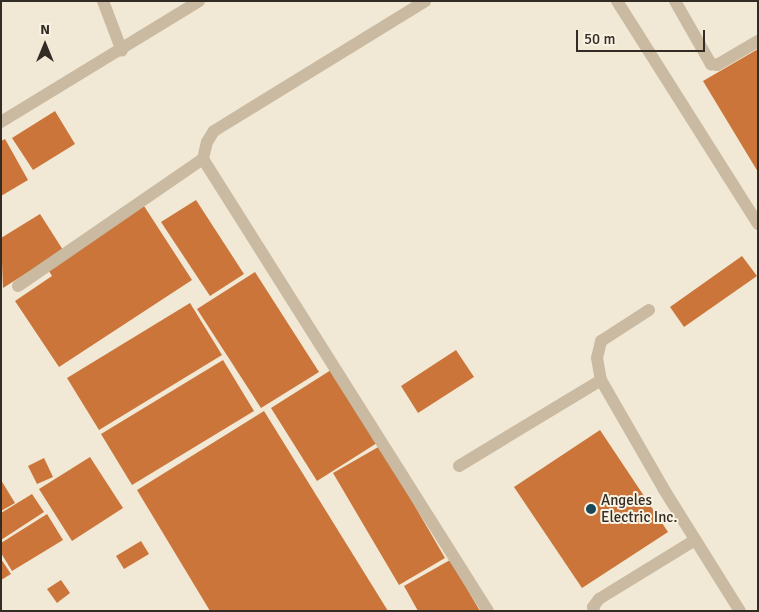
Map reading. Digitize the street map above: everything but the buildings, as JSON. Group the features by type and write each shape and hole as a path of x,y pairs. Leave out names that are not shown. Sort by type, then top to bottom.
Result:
{"street":[{"path":"103,1 122,51"},
{"path":"1,122 122,51 199,1"},
{"path":"18,286 203,159 207,142 214,131 425,1"},
{"path":"617,1 758,224"},
{"path":"675,1 711,64 717,65 758,42"},
{"path":"203,159 488,611"},
{"path":"649,310 601,341 598,358 601,380 695,540 740,611"},
{"path":"459,466 601,380"},
{"path":"594,611 593,607 599,599 695,540"}],"place":[{"name":"Angeles Electric Inc.","path":"591,509"}]}
